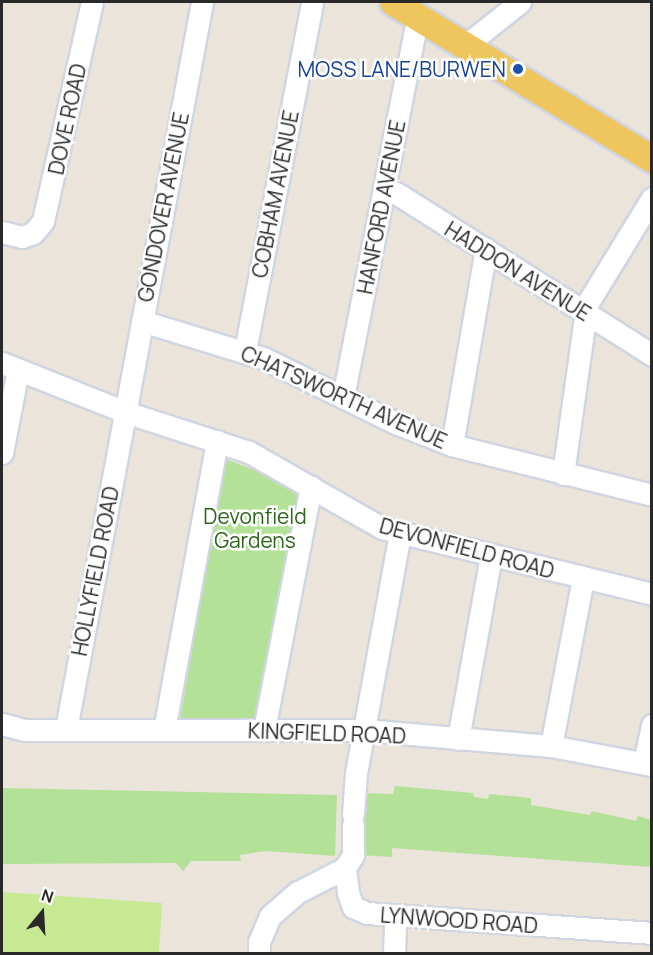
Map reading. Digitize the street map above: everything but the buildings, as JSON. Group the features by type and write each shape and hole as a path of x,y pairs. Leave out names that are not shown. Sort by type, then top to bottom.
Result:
{"main road":[{"path":"393,2 651,159"}],"street":[{"name":"DOVE ROAD","path":"2,232 22,237 33,232 46,214 92,2"},
{"name":"GONDOVER AVENUE","path":"125,412 202,2"},
{"name":"COBHAM AVENUE","path":"244,351 312,2"},
{"path":"466,45 520,2"},
{"name":"HANFORD AVENUE","path":"343,397 418,16"},
{"name":"HADDON AVENUE","path":"384,190 396,193 651,355"},
{"path":"563,474 585,313 593,290 651,198"},
{"path":"452,445 486,249"},
{"name":"CHATSWORTH AVENUE","path":"142,321 244,351 289,368 398,424 452,445 651,495"},
{"path":"2,453 10,367"},
{"name":"DEVONFIELD ROAD","path":"10,367 125,412 249,452 375,525 491,556 651,594"},
{"name":"HOLLYFIELD ROAD","path":"66,729 125,412"},
{"path":"164,730 218,441"},
{"path":"264,730 311,486"},
{"name":"LYNWOOD ROAD","path":"400,533 354,789 349,861 353,907 367,914 651,933"},
{"path":"458,739 491,556"},
{"path":"551,746 583,578"},
{"name":"KINGFIELD ROAD","path":"2,724 19,729 364,730 551,746 648,764"},
{"path":"648,764 651,725"},
{"path":"259,954 259,942 270,916 298,892 349,861"},
{"path":"394,954 395,916"}],"green space":[{"name":"Devonfield Gardens","path":"225,459 265,474 302,498 258,722 180,720"},
{"path":"395,786 473,793 474,797 488,799 489,794 531,798 531,805 590,815 592,811 636,821 638,816 651,820 651,867 392,848 392,857 361,855 363,793 393,794"},
{"path":"2,788 337,795 335,856 265,851 240,855 241,861 191,861 183,871 176,863 2,864"},
{"path":"2,892 162,903 159,953 2,953"}],"place":[{"name":"MOSS LANE/BURWEN","path":"518,69"}]}
